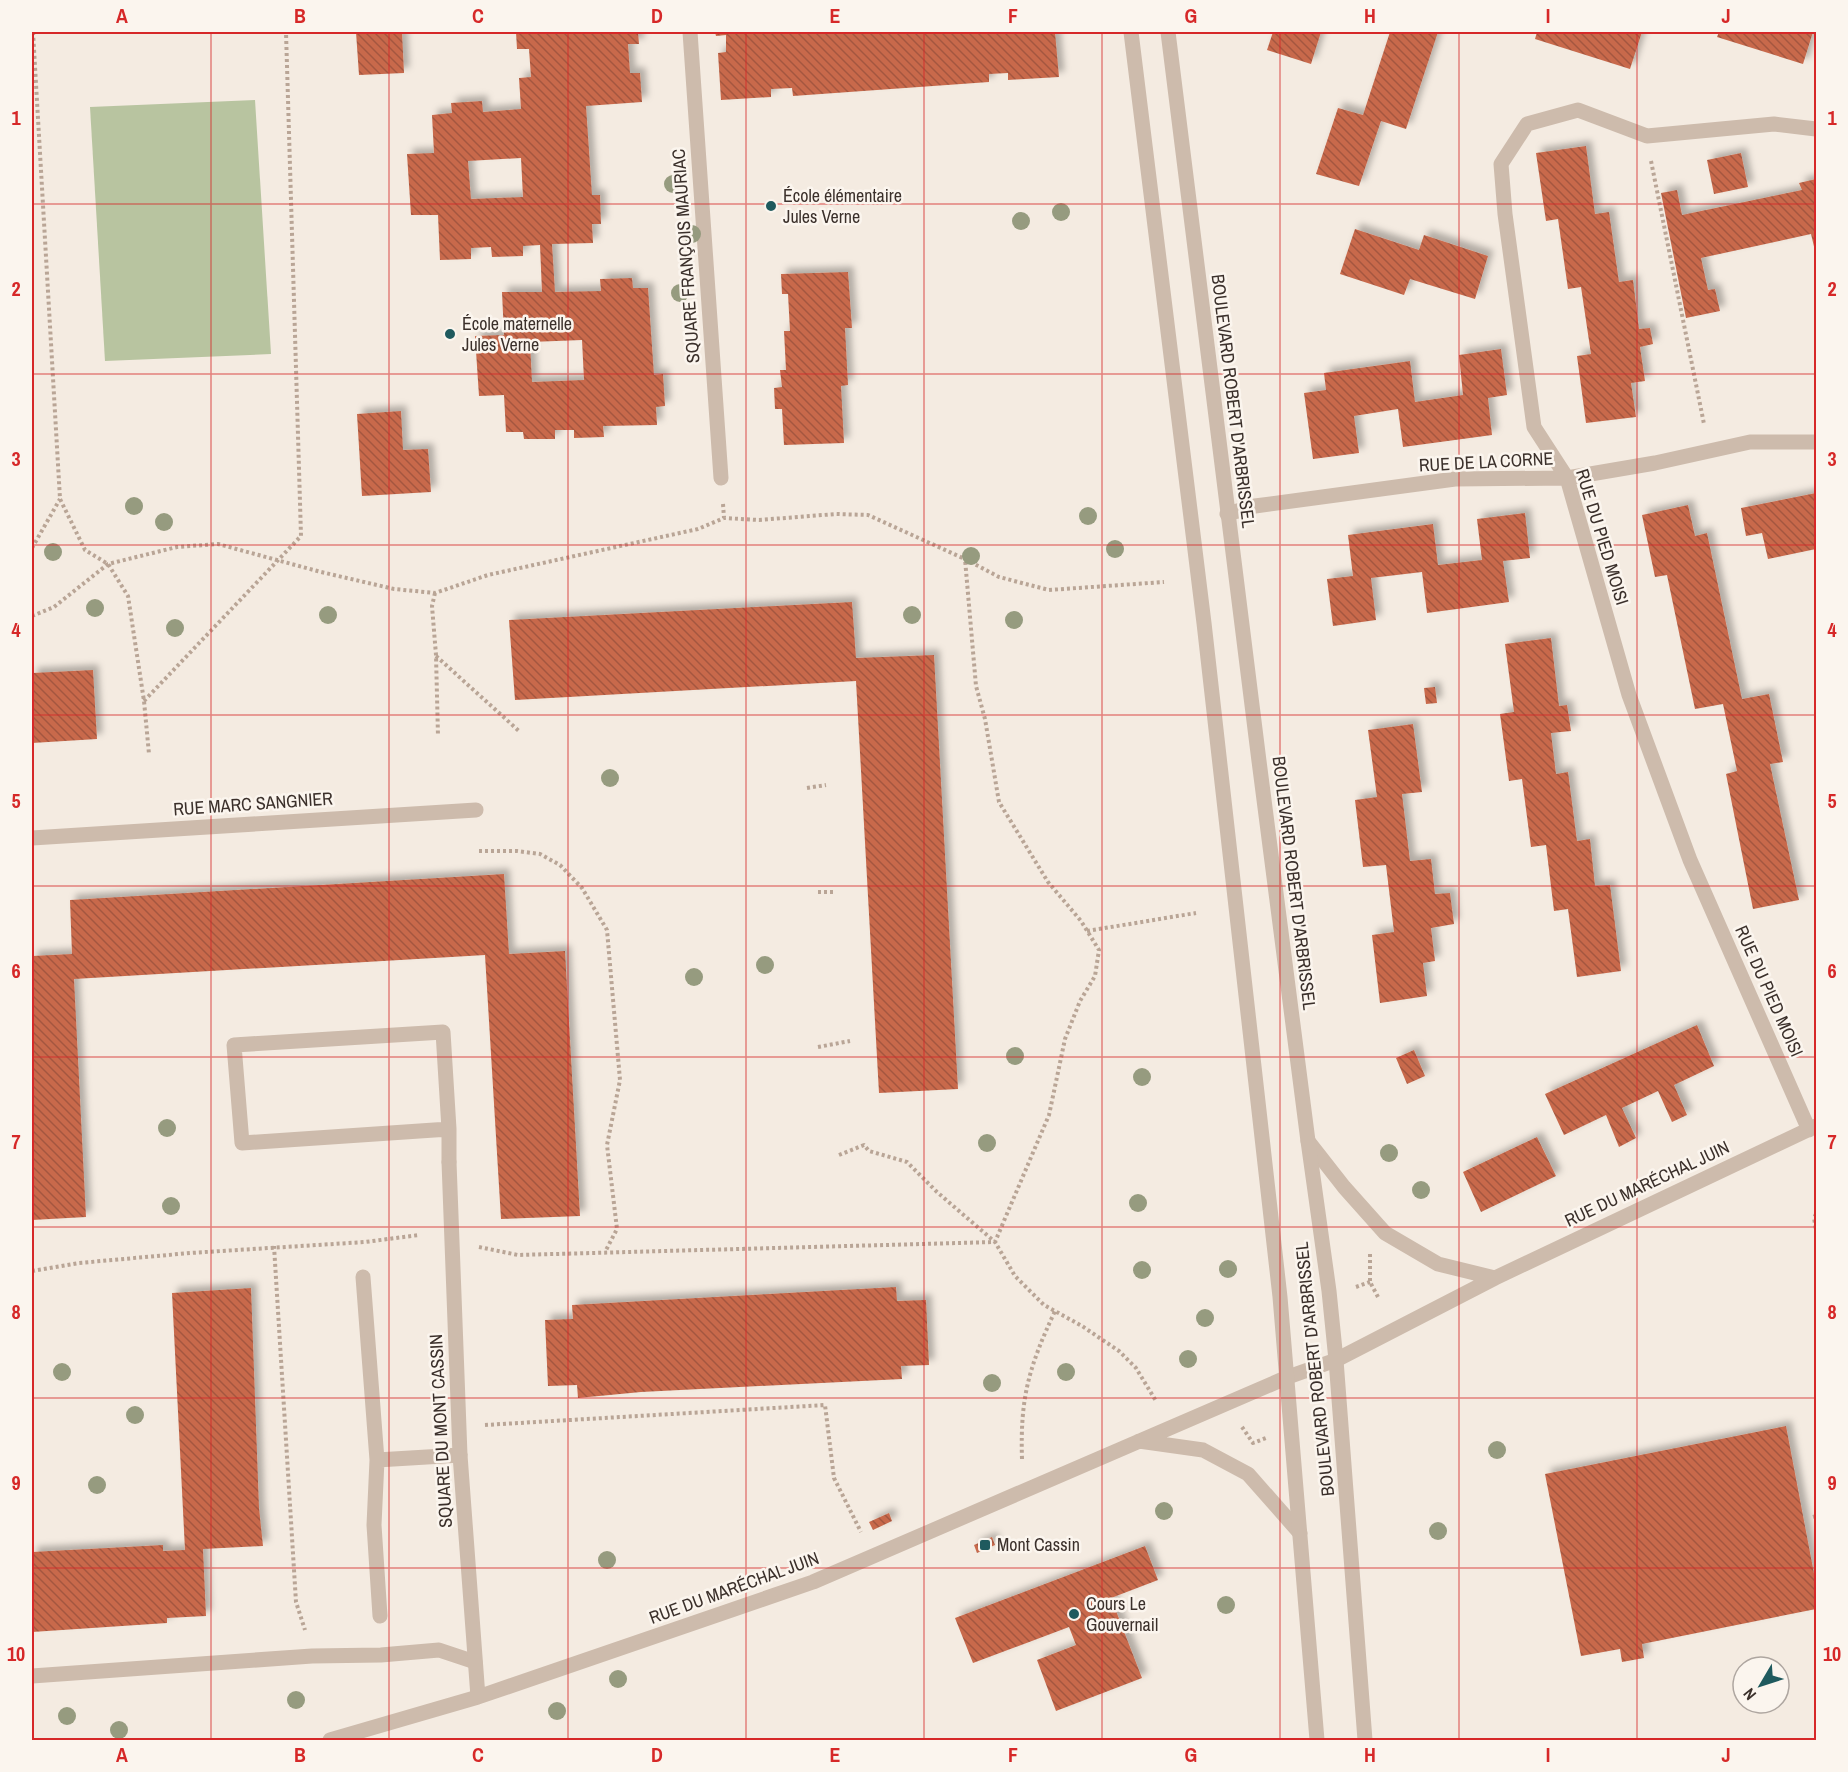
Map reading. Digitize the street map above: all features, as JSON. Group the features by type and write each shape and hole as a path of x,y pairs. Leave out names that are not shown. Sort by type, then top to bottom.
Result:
{"street":[{"name":"SQUARE FRANÇOIS MAURIAC","path":"690,32 721,478"},
{"name":"BOULEVARD ROBERT D'ARBRISSEL","path":"1131,32 1204,623 1288,1377 1317,1740"},
{"name":"BOULEVARD ROBERT D'ARBRISSEL","path":"1168,32 1227,514 1329,1291 1365,1740"},
{"name":"RUE DU PIED MOISI","path":"1813,1128 1690,860 1629,695 1567,478 1534,428 1505,214 1501,164 1527,124 1578,110 1647,136 1774,124 1816,129"},
{"name":"RUE DE LA CORNE","path":"1227,514 1255,506 1455,480 1567,478 1750,442 1816,442"},
{"name":"RUE MARC SANGNIER","path":"32,838 476,810"},
{"name":"SQUARE DU MONT CASSIN","path":"449,1129 242,1143 234,1045 443,1032 449,1129 460,1455 478,1697"},
{"name":"RUE DU MARÉCHAL JUIN","path":"330,1740 478,1697 813,1582 1139,1441 1231,1404 1288,1377 1336,1360 1495,1278 1813,1128"},
{"path":"1308,1141 1357,1203 1385,1233 1438,1264 1495,1278"},
{"path":"363,1276 377,1460 374,1524 380,1616"},
{"path":"1139,1441 1203,1450 1248,1474 1300,1533"},
{"path":"377,1460 460,1455"},
{"path":"32,1676 312,1656 381,1655 439,1650 475,1662"}],"path":[{"path":"33,32 60,499 85,550 108,564 128,596 144,701 149,754"},
{"path":"144,701 301,536 286,32"},
{"path":"1647,136 1653,176 1710,451"},
{"path":"32,548 60,499"},
{"path":"32,616 54,607 108,564 177,547 218,544 394,589 435,593 488,575 698,529 724,518 759,520 836,514 868,515 999,577 1049,590 1164,582"},
{"path":"965,559 976,686 999,802 1048,882 1099,950 1095,976 1080,1001 1065,1039 1048,1115 995,1242"},
{"path":"435,593 432,606 438,736"},
{"path":"436,655 519,731"},
{"path":"807,788 826,785"},
{"path":"479,851 517,851 540,854 560,866 582,888 608,930 620,1080 607,1145 617,1229 605,1252"},
{"path":"818,892 836,892"},
{"path":"1087,931 1196,913"},
{"path":"818,1047 850,1041"},
{"path":"839,1155 864,1145 869,1151 907,1162 937,1192 995,1242 1015,1276 1044,1305 1082,1326 1119,1351 1136,1368 1156,1401"},
{"path":"1816,1214 1814,1218 1816,1230"},
{"path":"32,1271 90,1262 274,1246 364,1242 419,1235"},
{"path":"475,1246 518,1255 995,1242"},
{"path":"274,1246 296,1602 312,1656"},
{"path":"1370,1247 1370,1282 1378,1297"},
{"path":"1356,1287 1370,1282"},
{"path":"1022,1459 1021,1428 1029,1375 1036,1352 1056,1311"},
{"path":"484,1425 825,1405 834,1478 864,1539"},
{"path":"1242,1427 1253,1443 1267,1437"}],"green space":[{"path":"255,100 271,354 105,361 90,107"}],"building":[{"path":"356,32 402,32 404,73 359,75"},
{"path":"516,32 638,32 639,44 628,44 630,73 640,73 642,102 586,106 592,195 600,195 601,224 592,224 593,243 552,244 555,292 601,291 600,279 632,278 633,288 648,288 654,375 663,374 665,406 656,407 657,425 603,426 604,437 574,438 574,430 555,430 555,439 524,439 523,432 506,432 504,395 479,396 475,336 504,335 502,292 542,292 540,245 523,246 523,256 492,257 491,247 471,248 471,259 440,260 438,215 411,215 407,154 434,153 432,115 452,113 451,103 482,101 483,112 521,109 519,78 531,77 529,49 517,49","holes":["521,158 523,197 471,199 468,161","582,340 584,380 532,382 530,342"]},
{"path":"715,32 1055,32 1059,77 1008,80 1008,73 989,74 989,82 793,96 792,88 771,89 771,97 721,100 718,53 726,52 726,35 716,36"},
{"path":"1273,32 1321,32 1311,64 1267,50"},
{"path":"1390,32 1438,32 1406,129 1381,121 1359,186 1316,174 1338,108 1363,115"},
{"path":"1537,32 1642,32 1630,69 1535,39"},
{"path":"1719,32 1813,32 1803,64 1717,37"},
{"path":"1586,146 1595,214 1609,212 1619,282 1633,280 1639,329 1650,328 1653,344 1640,347 1645,381 1631,383 1636,417 1586,423 1577,356 1591,354 1581,287 1568,289 1558,219 1546,221 1536,153"},
{"path":"1741,153 1748,187 1714,194 1707,160"},
{"path":"1816,179 1816,255 1811,234 1701,258 1708,290 1715,289 1720,311 1686,318 1661,193 1677,190 1682,215 1802,190 1799,183"},
{"path":"1355,229 1419,250 1424,235 1488,256 1475,299 1410,279 1404,295 1340,274"},
{"path":"848,272 852,328 845,328 848,385 841,386 844,443 784,445 782,409 775,409 774,388 782,387 780,370 786,370 784,331 790,331 788,294 782,294 781,274"},
{"path":"1501,349 1507,395 1488,398 1492,435 1403,447 1398,409 1354,416 1359,453 1313,459 1304,393 1326,390 1324,373 1410,361 1415,402 1463,395 1459,355"},
{"path":"401,411 403,450 428,449 431,492 362,496 357,414"},
{"path":"1816,493 1816,549 1768,559 1762,533 1746,536 1741,508"},
{"path":"1688,505 1695,536 1707,533 1742,699 1769,694 1783,762 1770,764 1799,900 1753,909 1726,774 1737,771 1723,704 1695,709 1667,575 1655,577 1642,515"},
{"path":"1525,513 1530,558 1503,561 1509,602 1427,613 1422,572 1371,578 1376,620 1333,626 1327,579 1353,576 1348,535 1433,524 1438,565 1482,560 1477,519"},
{"path":"852,602 856,658 934,655 958,1089 879,1093 856,681 515,700 509,620"},
{"path":"1551,638 1559,706 1567,705 1571,731 1551,733 1556,774 1568,772 1577,841 1590,839 1595,886 1610,885 1621,971 1577,977 1568,909 1554,911 1546,845 1531,847 1522,779 1509,781 1500,714 1514,712 1505,644"},
{"path":"93,670 97,739 32,743 32,673"},
{"path":"1435,687 1437,703 1426,704 1424,688"},
{"path":"1413,724 1422,792 1402,794 1410,861 1431,859 1435,894 1450,893 1454,924 1431,928 1435,961 1423,963 1427,996 1380,1003 1372,935 1394,932 1386,865 1363,867 1355,800 1377,797 1368,730"},
{"path":"504,874 509,954 565,951 580,1216 501,1219 485,955 74,979 86,1217 32,1220 32,956 72,954 70,900"},
{"path":"1697,1025 1714,1066 1674,1085 1687,1115 1672,1122 1658,1091 1622,1108 1636,1138 1619,1147 1606,1115 1564,1135 1545,1094"},
{"path":"1414,1050 1425,1076 1407,1084 1396,1058"},
{"path":"1537,1137 1556,1176 1481,1212 1463,1172"},
{"path":"896,1287 897,1301 926,1300 929,1365 901,1366 902,1379 641,1392 578,1398 577,1385 548,1386 545,1320 573,1319 572,1305"},
{"path":"251,1288 259,1508 263,1546 203,1549 206,1616 167,1618 167,1623 32,1632 32,1552 163,1545 163,1551 185,1550 172,1293"},
{"path":"1786,1426 1816,1584 1816,1609 1642,1644 1644,1658 1622,1662 1620,1649 1581,1656 1545,1474"},
{"path":"889,1513 892,1521 873,1530 869,1522"},
{"path":"992,1537 995,1545 977,1553 974,1545"},
{"path":"1145,1546 1158,1580 1111,1598 1142,1678 1056,1711 1037,1660 1076,1645 1069,1627 973,1663 955,1618"}],"place":[{"name":"École élémentaire Jules Verne","path":"771,206"},
{"name":"École maternelle Jules Verne","path":"450,334"},
{"name":"Mont Cassin","path":"985,1545"},
{"name":"Cours Le Gouvernail","path":"1074,1614"}]}
